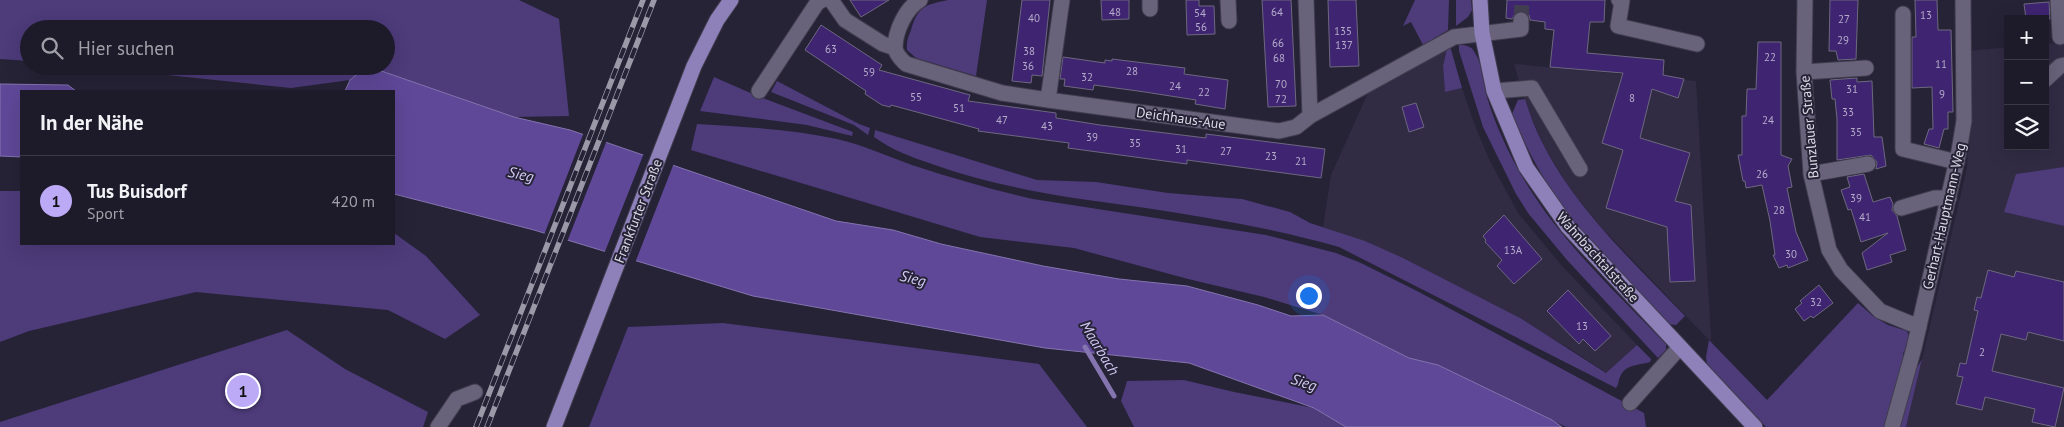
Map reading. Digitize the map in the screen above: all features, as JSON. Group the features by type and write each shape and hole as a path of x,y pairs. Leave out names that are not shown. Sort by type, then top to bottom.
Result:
{"main road":[{"name":"Frankfurter Straße","path":"554,427 694,66 717,20 731,0"},
{"name":"Wahnbachtalstraße","path":"1480,0 1482,33 1494,91 1526,168 1568,227 1755,427"}],"street":[{"path":"760,92 817,3 822,0"},
{"path":"831,0 845,20 883,44 895,48 905,15 913,4 920,0"},
{"path":"1048,100 1062,0"},
{"path":"1228,0 1229,21"},
{"path":"1306,0 1310,116"},
{"path":"1619,0 1622,1 1618,26 1697,44"},
{"name":"Bunzlauer Straße","path":"1805,0 1804,66 1811,174 1829,250 1841,270 1880,311 1919,328"},
{"name":"Gerhart-Hauptmann-Weg","path":"1892,427 1919,349 1919,328 1950,198 1964,121 1963,0"},
{"path":"2058,0 2060,37"},
{"path":"1903,14 1903,149 1957,162"},
{"name":"Deichhaus-Aue","path":"895,48 897,54 906,64 1002,93 1280,131 1296,127 1310,116 1454,37 1521,29 1521,20"},
{"path":"1804,66 1864,64"},
{"path":"2049,76 2060,66 2064,65"},
{"path":"1494,91 1532,88 1580,169"},
{"path":"1811,174 1868,164"},
{"path":"1901,208 1935,198 1950,198"},
{"path":"1630,403 1680,347"},
{"path":"438,427 457,399 475,392"}],"shaded area":[{"path":"0,0 519,0 559,19 569,116 514,117 393,75 395,75 395,20 20,20 20,60 0,59"},
{"path":"948,0 987,0 976,76 916,58 907,50 908,38 916,16 920,11 928,5"},
{"path":"1415,0 1449,0 1448,30 1423,45 1411,22 1403,26"},
{"path":"1456,0 1471,0 1472,10 1468,17 1456,26"},
{"path":"2064,42 2064,427 1906,427 1967,168 1969,121 1968,51 2004,47 2004,150 2049,150 2049,44"},
{"path":"1459,45 1470,47 1478,58 1495,121 1513,160 1528,186 1563,235 1583,258 1666,344 1666,350 1658,358 1567,260 1528,213 1516,194 1483,127 1459,51"},
{"path":"1450,46 1462,88 1445,92 1443,66 1447,48"},
{"path":"1447,48 1443,66 1445,91 1462,88 1490,161 1518,213 1562,266 1637,345 1607,373 1511,314 1323,227 1331,175 1368,93"},
{"path":"1514,64 1696,81 1711,338 1709,340 1600,226 1570,189 1546,150 1527,108"},
{"path":"166,75 356,75 350,80 291,88"},
{"path":"714,77 755,95 853,132 852,136 807,125 700,111"},
{"path":"777,81 870,128 868,135 854,125 771,92"},
{"path":"1525,99 1537,131 1552,161 1571,189 1614,242 1685,316 1676,325 1667,324 1612,266 1572,220 1547,183 1522,138 1512,114 1518,100"},
{"path":"697,124 785,131 847,141 942,175 1033,199 1266,235 1336,253 1361,263 1419,292 1644,413 1646,427 1566,427 1438,365 1409,358 1323,315 1264,297 1188,279 1074,248 980,237 691,150"},
{"path":"875,130 1037,180 1096,182 1168,193 1242,199 1290,212 1310,223 1365,241 1403,258 1520,318 1606,373 1637,345 1651,359 1650,362 1629,367 1625,370 1616,388 1339,247 1243,225 1064,196 984,180 902,153 874,137"},
{"path":"2064,167 2064,226 2004,212 2016,174"},
{"path":"0,191 20,191 20,245 395,245 395,234 426,256 480,315 445,339 388,310 196,292 29,331 0,342"},
{"path":"1858,303 1873,316 1888,325 1907,331 1911,343 1903,353 1904,361 1886,427 1766,427 1707,364 1706,357 1709,340 1767,400"},
{"path":"723,323 1039,364 1087,427 589,427 628,327"},
{"path":"287,330 345,369 428,412 423,427 0,427 0,422"},
{"path":"1922,359 1906,427 1900,427 1915,371"},
{"path":"1184,380 1314,408 1346,427 1134,427 1121,401 1127,381"}],"water":[{"name":"Sieg","path":"356,75 393,75 514,117 570,130 836,221 893,230 941,244 1043,266 1119,279 1187,286 1291,316 1323,315 1409,358 1438,365 1552,420 1562,427 1346,427 1314,408 1189,363 1045,348 753,296 534,230 395,194 395,90 345,90 350,80"},
{"path":"0,84 68,85 75,90 20,90 20,157 0,156"}],"pier":[{"path":"584,132 607,140 567,242 544,235"},
{"path":"644,153 674,163 635,263 604,254"}],"building":[{"path":"850,0 889,0 861,17"},
{"path":"1022,0 1050,0 1042,76 1032,75 1031,83 1012,81"},
{"path":"1101,0 1129,0 1129,19 1102,20"},
{"path":"1186,0 1199,0 1199,6 1214,6 1215,34 1187,35"},
{"path":"1262,0 1291,0 1296,106 1268,107"},
{"path":"1328,0 1356,0 1359,66 1330,67"},
{"path":"1507,0 1605,0 1604,22 1590,22 1587,53 1664,60 1663,75 1684,79 1678,98 1652,89 1640,138 1690,153 1675,201 1691,205 1695,281 1670,282 1667,227 1606,208 1623,150 1602,143 1623,73 1550,67 1554,30 1545,29 1545,22 1530,20 1529,15 1521,11 1516,12 1512,19 1506,18"},
{"path":"1830,0 1858,0 1856,59 1838,60 1836,51 1829,51"},
{"path":"1915,0 1937,0 1938,30 1951,30 1953,112 1948,112 1948,129 1944,129 1939,148 1924,144 1929,129 1933,129 1932,87 1912,88 1912,37 1916,37"},
{"path":"2049,2 2050,19 2049,15 2025,15 2024,4"},
{"path":"821,25 882,65 879,70 970,95 968,101 1056,113 1056,118 1100,125 1206,138 1206,134 1325,149 1321,178 1187,160 1187,164 1068,148 1069,143 978,131 979,129 891,105 890,107 882,105 865,94 866,91 805,50"},
{"path":"1758,42 1781,42 1781,155 1792,159 1788,166 1792,187 1787,188 1796,232 1808,260 1788,268 1787,265 1779,268 1773,255 1775,255 1770,221 1762,185 1746,188 1738,155 1742,155 1742,116 1746,116 1747,89 1756,89"},
{"path":"1063,57 1105,63 1105,60 1112,61 1112,59 1185,68 1184,74 1228,80 1225,109 1195,104 1196,100 1145,92 1094,85 1093,90 1064,86 1065,79 1060,79"},
{"path":"1857,78 1857,82 1872,81 1874,137 1882,137 1886,166 1876,169 1877,162 1871,155 1837,160 1837,119 1835,99 1832,99 1830,80"},
{"path":"1416,103 1424,127 1409,132 1402,107"},
{"path":"1864,174 1873,202 1890,197 1893,204 1892,210 1897,216 1906,250 1890,255 1892,262 1867,270 1862,253 1888,233 1861,242 1851,209 1848,210 1841,190 1850,187 1847,177"},
{"path":"1504,215 1542,259 1514,284 1497,266 1502,260 1485,242 1486,240 1483,236"},
{"path":"1988,270 2014,277 2016,271 2064,282 2064,341 2028,332 2026,340 2001,334 1992,371 2064,388 2055,427 2032,422 2035,409 1985,397 1982,410 1956,404 1963,377 1957,376 1960,363 1966,364 1978,311 1974,310 1977,297 1981,298"},
{"path":"1819,285 1833,303 1813,318 1811,316 1804,321 1795,309 1802,303 1800,301"},
{"path":"1568,290 1611,336 1595,351 1583,339 1579,344 1547,311"}],"waterway":[{"name":"Maarbach","path":"1085,347 1114,396"}],"tunnel":[{"path":"1521,20 1522,0"}],"railway":[{"path":"476,427 643,0"},
{"path":"487,427 654,0"}],"place":[{"name":"Tus Buisdorf","path":"243,391"}]}
